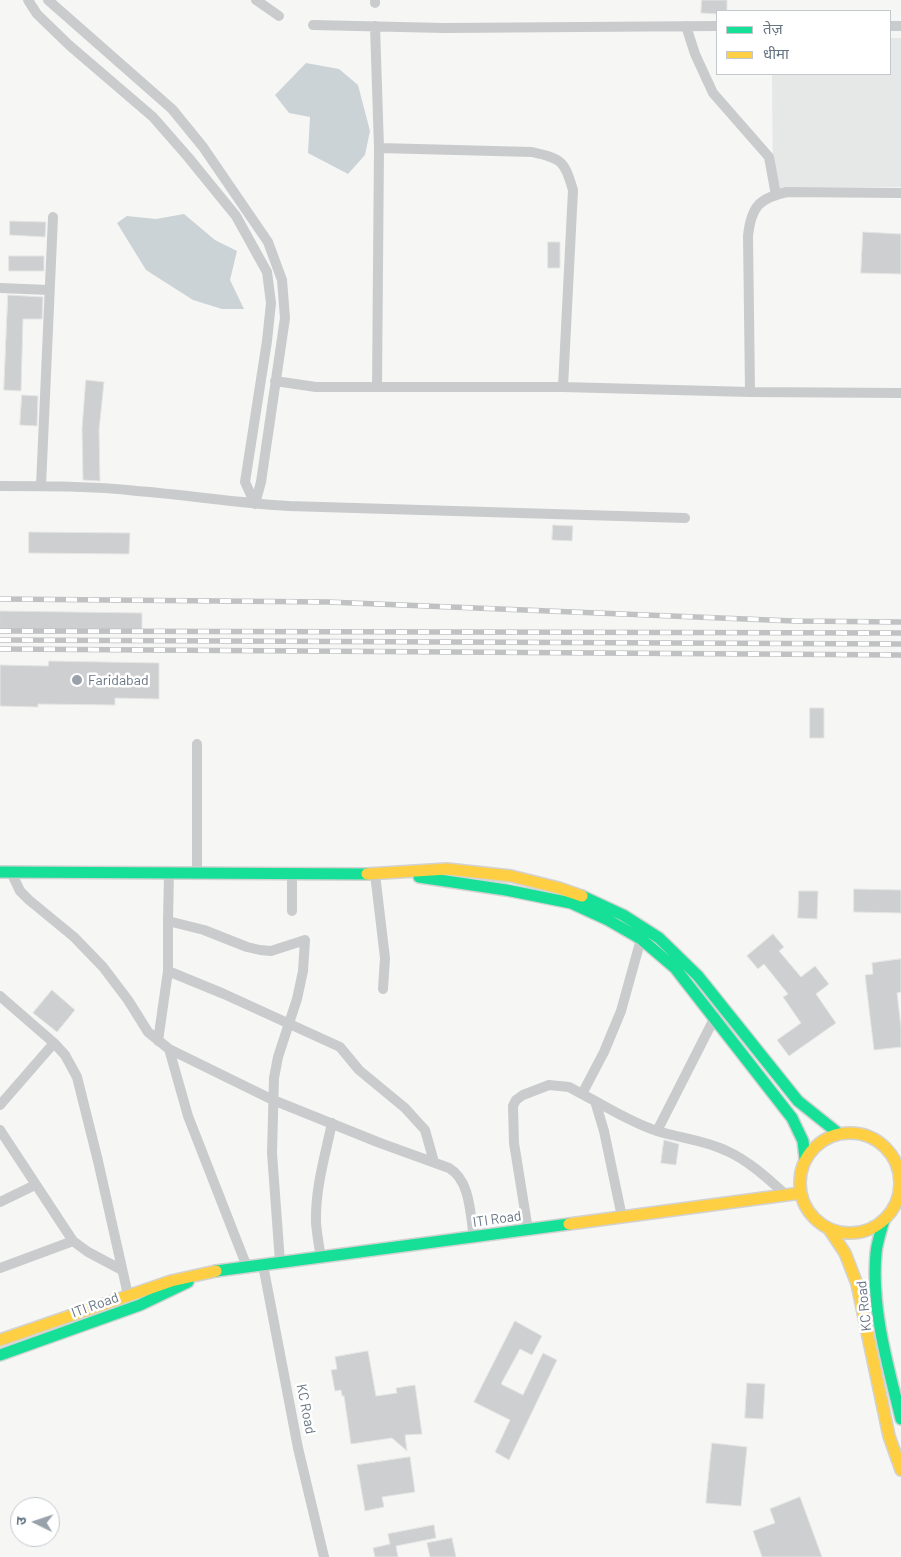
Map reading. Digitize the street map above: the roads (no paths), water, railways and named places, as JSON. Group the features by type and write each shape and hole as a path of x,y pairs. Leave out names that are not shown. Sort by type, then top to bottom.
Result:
{"street":[{"path":"28,0 37,14 56,33 153,117 188,156 236,216 267,272 271,302 268,341 245,482 255,504"},
{"path":"48,0 172,109 203,147 268,242 282,280 285,318 261,482 255,504"},
{"path":"256,0 279,16"},
{"path":"313,25 444,28 716,26"},
{"path":"375,26 379,148 377,387"},
{"path":"686,26 695,54 713,93 769,157 776,195"},
{"path":"379,148 532,152 554,157 566,167 573,190 563,387"},
{"path":"750,392 748,236 750,219 758,204 770,196 787,192 901,193"},
{"path":"41,486 53,217"},
{"path":"0,288 49,290"},
{"path":"275,381 316,386 563,387 750,392 901,393"},
{"path":"0,486 136,490 255,504 685,518"},
{"path":"197,744 197,872"},
{"path":"6,872 400,874 447,869 511,876 578,894 623,915 659,938 698,976 798,1101 838,1133"},
{"path":"6,872 29,900 74,937 103,968 128,1000 148,1032 169,1049 273,1100 388,1147 450,1168 458,1173 466,1189 474,1238"},
{"path":"158,1041 168,971 169,872"},
{"path":"292,873 292,911"},
{"path":"375,874 385,958 383,989"},
{"path":"400,874 506,890 572,903 608,920 641,939 675,968 792,1118 804,1140 805,1159 799,1186 803,1202 818,1222 829,1229 843,1233 866,1231 884,1220 899,1202 898,1160 882,1143 858,1132 838,1133 824,1139 810,1151 805,1159"},
{"path":"168,921 204,930 247,947 260,950 271,951 305,940 303,970 297,1000 278,1057 274,1078 272,1153 280,1262"},
{"path":"582,1094 604,1052 622,1011 641,939"},
{"path":"168,971 224,994 288,1025 330,1041 340,1047 359,1070 405,1108 426,1130 434,1162"},
{"path":"0,996 54,1043 65,1055 77,1077 128,1295"},
{"path":"657,1131 715,1017"},
{"path":"0,1105 54,1043"},
{"path":"169,1049 188,1116 247,1267"},
{"path":"528,1230 514,1143 512,1106 523,1094 549,1085 569,1087 619,1115 657,1131 727,1151 750,1164 785,1194"},
{"path":"595,1101 604,1131 622,1217"},
{"path":"321,1258 316,1223 317,1204 332,1123"},
{"path":"0,1130 73,1241 88,1252 122,1270"},
{"path":"0,1202 35,1185"},
{"name":"ITI Road","path":"0,1340 171,1281 217,1271 801,1193"},
{"name":"KC Road","path":"884,1220 876,1252 875,1283 882,1335 901,1419"},
{"path":"829,1229 845,1253 857,1284 889,1436 901,1470"},
{"path":"0,1268 73,1241"},
{"name":"KC Road","path":"263,1265 298,1448 324,1557"},
{"name":"ITI Road","path":"0,1355 140,1305 172,1291 198,1276"}],"railway":[{"path":"0,599 328,602 794,621 901,622"},
{"path":"0,631 901,633"},
{"path":"0,640 901,644"},
{"path":"0,649 901,655"}],"place":[{"name":"Faridabad","path":"77,680"}]}
